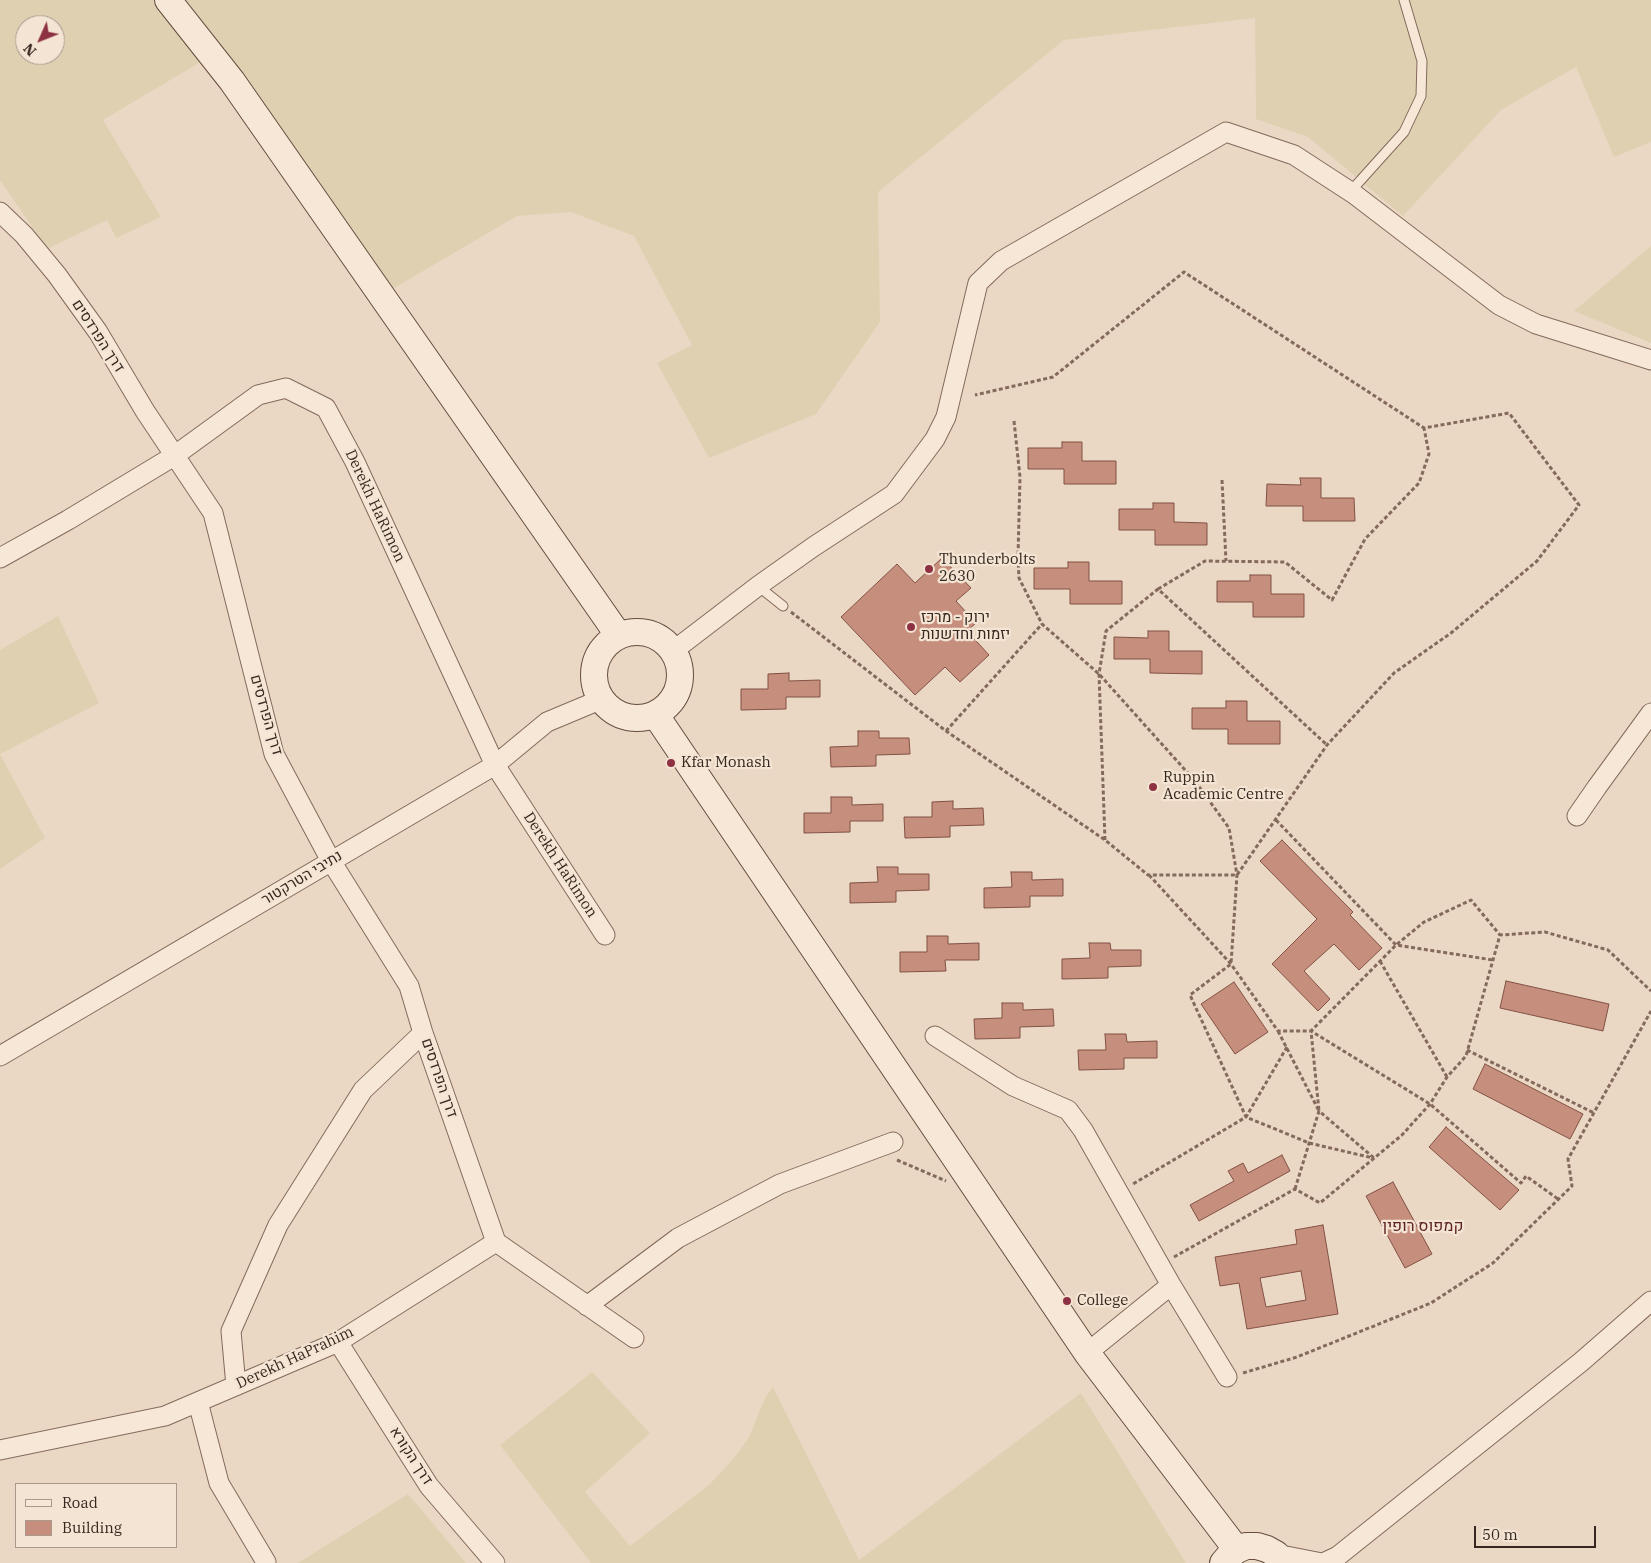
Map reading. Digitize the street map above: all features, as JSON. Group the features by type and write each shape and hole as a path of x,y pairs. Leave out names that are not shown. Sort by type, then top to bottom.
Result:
{"main road":[{"path":"168,0 232,80 619,636"},
{"path":"631,632 643,632 665,642 673,652 679,665 680,680 676,694 667,706 655,714 644,718 632,718 615,711 602,699 596,688 594,676 600,652 608,643 619,636 631,632"},
{"path":"655,714 1087,1353 1230,1556 1246,1546 1257,1546 1267,1548 1280,1558"}],"street":[{"path":"673,652 758,586 894,494 935,439 946,417 978,283 1001,261 1226,132 1294,156 1350,192 1499,306 1536,324 1651,360"},
{"name":"דרך הפרדסים","path":"0,212 24,235 57,275 98,332 174,456 213,513 274,754 331,862 409,986 423,1033 496,1242"},
{"name":"Derekh HaRimon","path":"0,558 68,520 174,456 258,395 286,388 326,408 355,462 495,765 605,935"},
{"name":"נתיבי הטרקטור","path":"0,1056 495,765 547,722 602,699"},
{"path":"1577,816 1651,713"},
{"path":"236,1386 231,1331 278,1225 363,1090 423,1033"},
{"path":"935,1036 1013,1086 1068,1110 1083,1130 1171,1285 1226,1377"},
{"path":"587,1306 678,1238 780,1184 893,1142"},
{"path":"496,1242 634,1338"},
{"name":"Derekh HaPrahim","path":"0,1450 165,1416 338,1342 496,1242"},
{"path":"1087,1353 1171,1285"},
{"path":"1280,1558 1322,1563 1338,1556 1581,1362 1651,1301"},
{"name":"דרך הקורא","path":"338,1342 429,1486 495,1563"},
{"path":"198,1402 219,1483 266,1562"}],"lane":[{"path":"1350,192 1404,132 1421,96 1422,60 1404,0"},
{"path":"758,586 783,606"}],"path":[{"path":"975,395 1053,377 1184,272 1424,428 1509,413 1579,504 1538,562 1451,633 1394,673 1327,745 1237,875"},
{"path":"1014,421 1020,478 1018,557 1020,578 1042,624 1099,674 1195,781 1229,828 1237,875 1231,964 1190,995 1246,1118 1310,1143 1374,1158"},
{"path":"1106,840 1099,674 1106,632 1158,589 1206,561 1285,562 1332,600 1365,539 1419,483 1429,454 1424,428"},
{"path":"1222,480 1226,561"},
{"path":"1158,589 1327,745"},
{"path":"783,606 946,731 1106,840 1148,875 1231,964 1278,1031 1320,1111 1374,1158"},
{"path":"946,731 1042,624"},
{"path":"1276,820 1396,945 1493,960"},
{"path":"1148,875 1237,875"},
{"path":"1311,1031 1396,945 1424,922 1472,900 1500,935"},
{"path":"1500,935 1545,932 1608,950 1651,991"},
{"path":"1295,1189 1320,1203 1402,1135 1430,1104 1447,1077 1466,1056 1500,935"},
{"path":"1380,961 1447,1077"},
{"path":"1226,1377 1297,1357 1431,1303 1492,1263 1572,1186 1568,1159 1651,1011"},
{"path":"1278,1031 1311,1031 1430,1104 1521,1183 1526,1176 1558,1199"},
{"path":"1160,1265 1295,1189 1320,1111 1311,1031"},
{"path":"1119,1192 1246,1118 1287,1047"},
{"path":"1467,1050 1594,1114"}],"shaded area":[{"path":"0,0 1651,0 1651,142 1614,157 1576,67 1501,110 1403,216 1308,137 1256,119 1255,18 1064,40 878,192 880,322 816,414 709,458 657,363 692,345 634,236 571,212 517,216 389,291 224,48 103,120 161,217 116,238 107,220 47,249 0,180"},
{"path":"1651,246 1651,343 1574,311"},
{"path":"58,616 99,703 0,754 0,650"},
{"path":"0,754 45,838 0,869"},
{"path":"592,1372 650,1433 585,1492 630,1546 710,1484 735,1457 749,1437 766,1396 773,1387 859,1560 1081,1393 1186,1563 591,1563 500,1445"},
{"path":"408,1494 466,1563 298,1563"}],"building":[{"path":"1062,442 1082,442 1082,461 1116,461 1116,484 1064,484 1064,469 1028,469 1028,448 1062,448"},
{"path":"1300,478 1321,478 1321,498 1354,498 1355,521 1303,521 1303,506 1266,506 1267,484 1301,485"},
{"path":"1153,503 1174,503 1174,522 1207,523 1207,545 1155,545 1155,530 1119,530 1119,509 1153,509"},
{"name":"ירוק - מרכז יזמות וחדשנות","path":"942,558 971,588 956,601 976,623 967,631 989,655 960,682 945,667 915,695 841,617 897,564 915,583"},
{"path":"1068,562 1089,562 1089,581 1122,581 1122,604 1070,604 1070,589 1034,589 1034,568 1068,568"},
{"path":"1250,575 1271,575 1271,594 1304,594 1304,617 1253,617 1253,602 1217,602 1217,581 1250,581"},
{"path":"1148,631 1169,631 1169,651 1202,651 1202,674 1150,673 1150,659 1114,659 1114,637 1148,638"},
{"path":"789,673 789,681 820,680 820,697 786,697 786,709 741,710 741,689 768,689 768,674"},
{"path":"1226,701 1247,701 1247,721 1280,721 1280,744 1228,744 1228,729 1192,729 1192,708 1226,708"},
{"path":"858,731 879,731 879,738 909,738 910,754 876,755 876,766 831,767 830,747 858,746"},
{"path":"831,797 852,797 852,805 883,804 883,821 850,821 850,832 804,833 804,813 831,813"},
{"path":"953,801 953,809 983,808 984,825 950,826 950,837 905,838 904,817 932,817 932,802"},
{"path":"1282,840 1353,912 1350,915 1382,948 1359,970 1334,944 1304,971 1330,999 1318,1011 1272,964 1317,919 1260,861"},
{"path":"877,867 898,867 898,874 929,874 929,890 896,891 896,902 850,903 850,883 878,882"},
{"path":"1011,872 1032,872 1032,880 1063,879 1063,896 1030,896 1030,907 984,908 984,888 1012,887"},
{"path":"927,936 948,936 948,944 979,943 979,960 945,960 946,971 900,972 900,952 927,952"},
{"path":"1089,943 1110,943 1111,950 1141,950 1141,966 1108,967 1108,978 1062,979 1062,959 1090,958"},
{"path":"1506,981 1609,1004 1603,1031 1500,1008"},
{"path":"1234,982 1268,1032 1235,1054 1201,1004"},
{"path":"1002,1003 1023,1003 1023,1010 1053,1009 1054,1026 1020,1027 1020,1038 975,1039 974,1019 1002,1018"},
{"path":"1105,1034 1126,1034 1127,1042 1157,1041 1157,1058 1124,1058 1124,1069 1079,1070 1078,1050 1106,1050"},
{"path":"1485,1064 1583,1114 1570,1139 1473,1089"},
{"path":"1446,1127 1519,1190 1500,1210 1429,1147"},
{"path":"1282,1155 1290,1171 1199,1221 1190,1205 1234,1181 1228,1171 1243,1163 1248,1173"},
{"path":"1393,1182 1432,1254 1405,1268 1366,1196"},
{"path":"1323,1225 1338,1314 1247,1329 1239,1283 1220,1286 1215,1257 1297,1244 1295,1230","holes":["1301,1271 1306,1300 1266,1307 1260,1278"]}],"place":[{"name":"Thunderbolts 2630","path":"929,569"},
{"name":"ירוק - מרכז יזמות וחדשנות","path":"911,627"},
{"name":"Kfar Monash","path":"671,763"},
{"name":"Ruppin Academic Centre","path":"1153,787"},
{"name":"College","path":"1067,1301"}],"district":[{"name":"קמפוס רופין","path":"1423,1226"}]}
